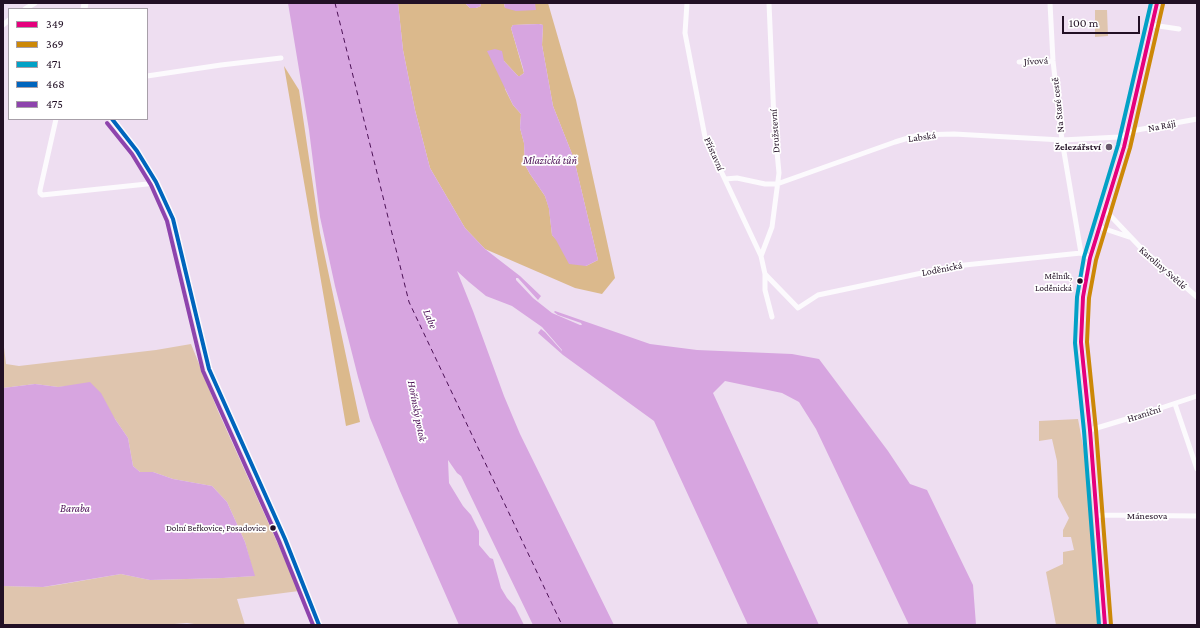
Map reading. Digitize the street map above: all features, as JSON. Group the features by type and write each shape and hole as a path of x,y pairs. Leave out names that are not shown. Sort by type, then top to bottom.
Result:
{"street":[{"path":"27,8 36,3"},
{"name":"Přístavní","path":"687,3 685,33 705,137 761,256 766,274 766,290 772,317"},
{"name":"Družstevní","path":"761,256 772,227 779,173 774,120 769,3"},
{"name":"Na Staré cestě","path":"1050,3 1053,60 1062,140 1081,253"},
{"path":"1105,625 1090,430 1081,342 1083,297 1090,258 1127,135 1156,3"},
{"path":"1152,25 1179,29"},
{"path":"148,76 281,58"},
{"name":"Jívová","path":"1019,62 1053,60"},
{"name":"Na Ráji","path":"1127,135 1137,130 1197,119"},
{"path":"56,120 40,190 42,195 156,182"},
{"path":"113,120 139,155 164,196 175,226 209,369 285,539 319,625"},
{"name":"Labská","path":"725,179 737,178 765,184 777,184 918,135 954,134 1062,140 1119,137 1127,135"},
{"name":"Karoliny Světlé","path":"1105,210 1143,250 1197,297"},
{"name":"Karoliny Světlé","path":"1099,228 1130,237"},
{"path":"1081,253 1090,258"},
{"name":"Loděnická","path":"798,308 818,295 955,266 1081,253"},
{"name":"Přístavní","path":"766,274 798,308"},
{"name":"Hraniční","path":"1090,430 1197,396"},
{"path":"1175,404 1197,469"},
{"name":"Mánesova","path":"1096,515 1197,516"}],"shaded area":[{"path":"398,3 465,3 470,8 476,8 481,6 480,3 504,3 505,8 535,3 548,3 576,100 615,278 602,294 575,288 485,249 465,228 430,168 415,110 403,50","holes":["513,25 543,25 542,45 553,106 574,159 598,260 586,266 552,235 549,208 545,196 525,165 524,143 520,128 521,114 513,105 505,89 504,61 518,76 524,73 511,28"]},
{"path":"1095,10 1107,10 1108,36 1095,37"},
{"path":"284,66 299,90 320,233 360,422 346,426"},
{"path":"3,339 6,364 19,366 156,350 191,344 218,411 299,591 237,599 245,625 201,625 187,623 162,625 3,625 3,586 43,587 121,574 150,580 254,576 245,542 227,502 212,486 173,479 153,472 140,472 133,466 128,438 115,419 70,386 58,387 35,384 3,388"},
{"path":"1078,419 1091,488 1101,625 1056,625 1046,572 1063,564 1063,552 1074,550 1071,537 1063,537 1063,530 1069,518 1058,497 1057,461 1052,439 1039,441 1039,421"}],"water":[{"path":"288,3 398,3 403,50 415,110 430,168 465,228 485,249 520,276 541,296 538,300 518,278 516,278 516,280 533,298 552,313 580,325 582,325 581,323 558,315 554,312 555,311 650,344 697,350 792,354 819,359 888,451 910,484 927,490 973,585 976,625 909,625 816,429 799,402 782,393 725,381 713,393 819,625 748,625 654,421 563,355 538,333 541,329 545,332 562,351 542,327 512,306 486,296 457,271 504,396 520,434 614,625 533,625 461,476 457,473 448,460 449,483 463,506 471,515 479,531 479,545 490,558 493,559 501,588 515,607 524,625 459,625 400,491 370,418 358,377 335,286 320,217 309,130"},
{"path":"465,3 480,3 481,6 470,8"},
{"path":"504,3 535,3 536,10 516,11 505,8"},
{"name":"Mlazická tůň","path":"513,25 543,25 542,45 553,106 574,159 598,260 586,266 569,264 552,235 549,209 545,196 525,165 524,143 520,128 521,114 513,105 487,51 495,49 502,51 504,61 518,76 520,76 524,73 511,28"},
{"name":"Baraba","path":"90,382 101,393 115,419 128,438 133,466 140,472 153,472 173,479 212,486 227,502 245,542 255,576 150,580 121,574 43,587 3,586 3,388 35,384 58,387"}],"ferry route":[{"path":"335,3 409,302 562,625"}],"transit line":[{"name":"471","path":"1099,625 1084,431 1075,343 1077,297 1084,257 1118,145 1151,3"},
{"name":"349","path":"1105,625 1090,430 1081,342 1083,297 1090,258 1124,147 1157,3"},
{"name":"369","path":"1111,625 1096,430 1087,342 1089,298 1096,260 1130,148 1163,4"},
{"name":"468","path":"113,120 137,151 156,182 173,219 209,369 285,539 319,625"},
{"name":"475","path":"107,123 132,154 151,185 167,221 203,371 279,541 313,625"}],"place":[{"name":"Železářství","path":"1109,147"},
{"name":"Mělník, Loděnická","path":"1080,281"},
{"name":"Dolní Beřkovice, Posadovice","path":"273,528"}],"water label":[{"name":"Labe","path":"430,319"},
{"name":"Hořínský potok","path":"417,411"}]}
